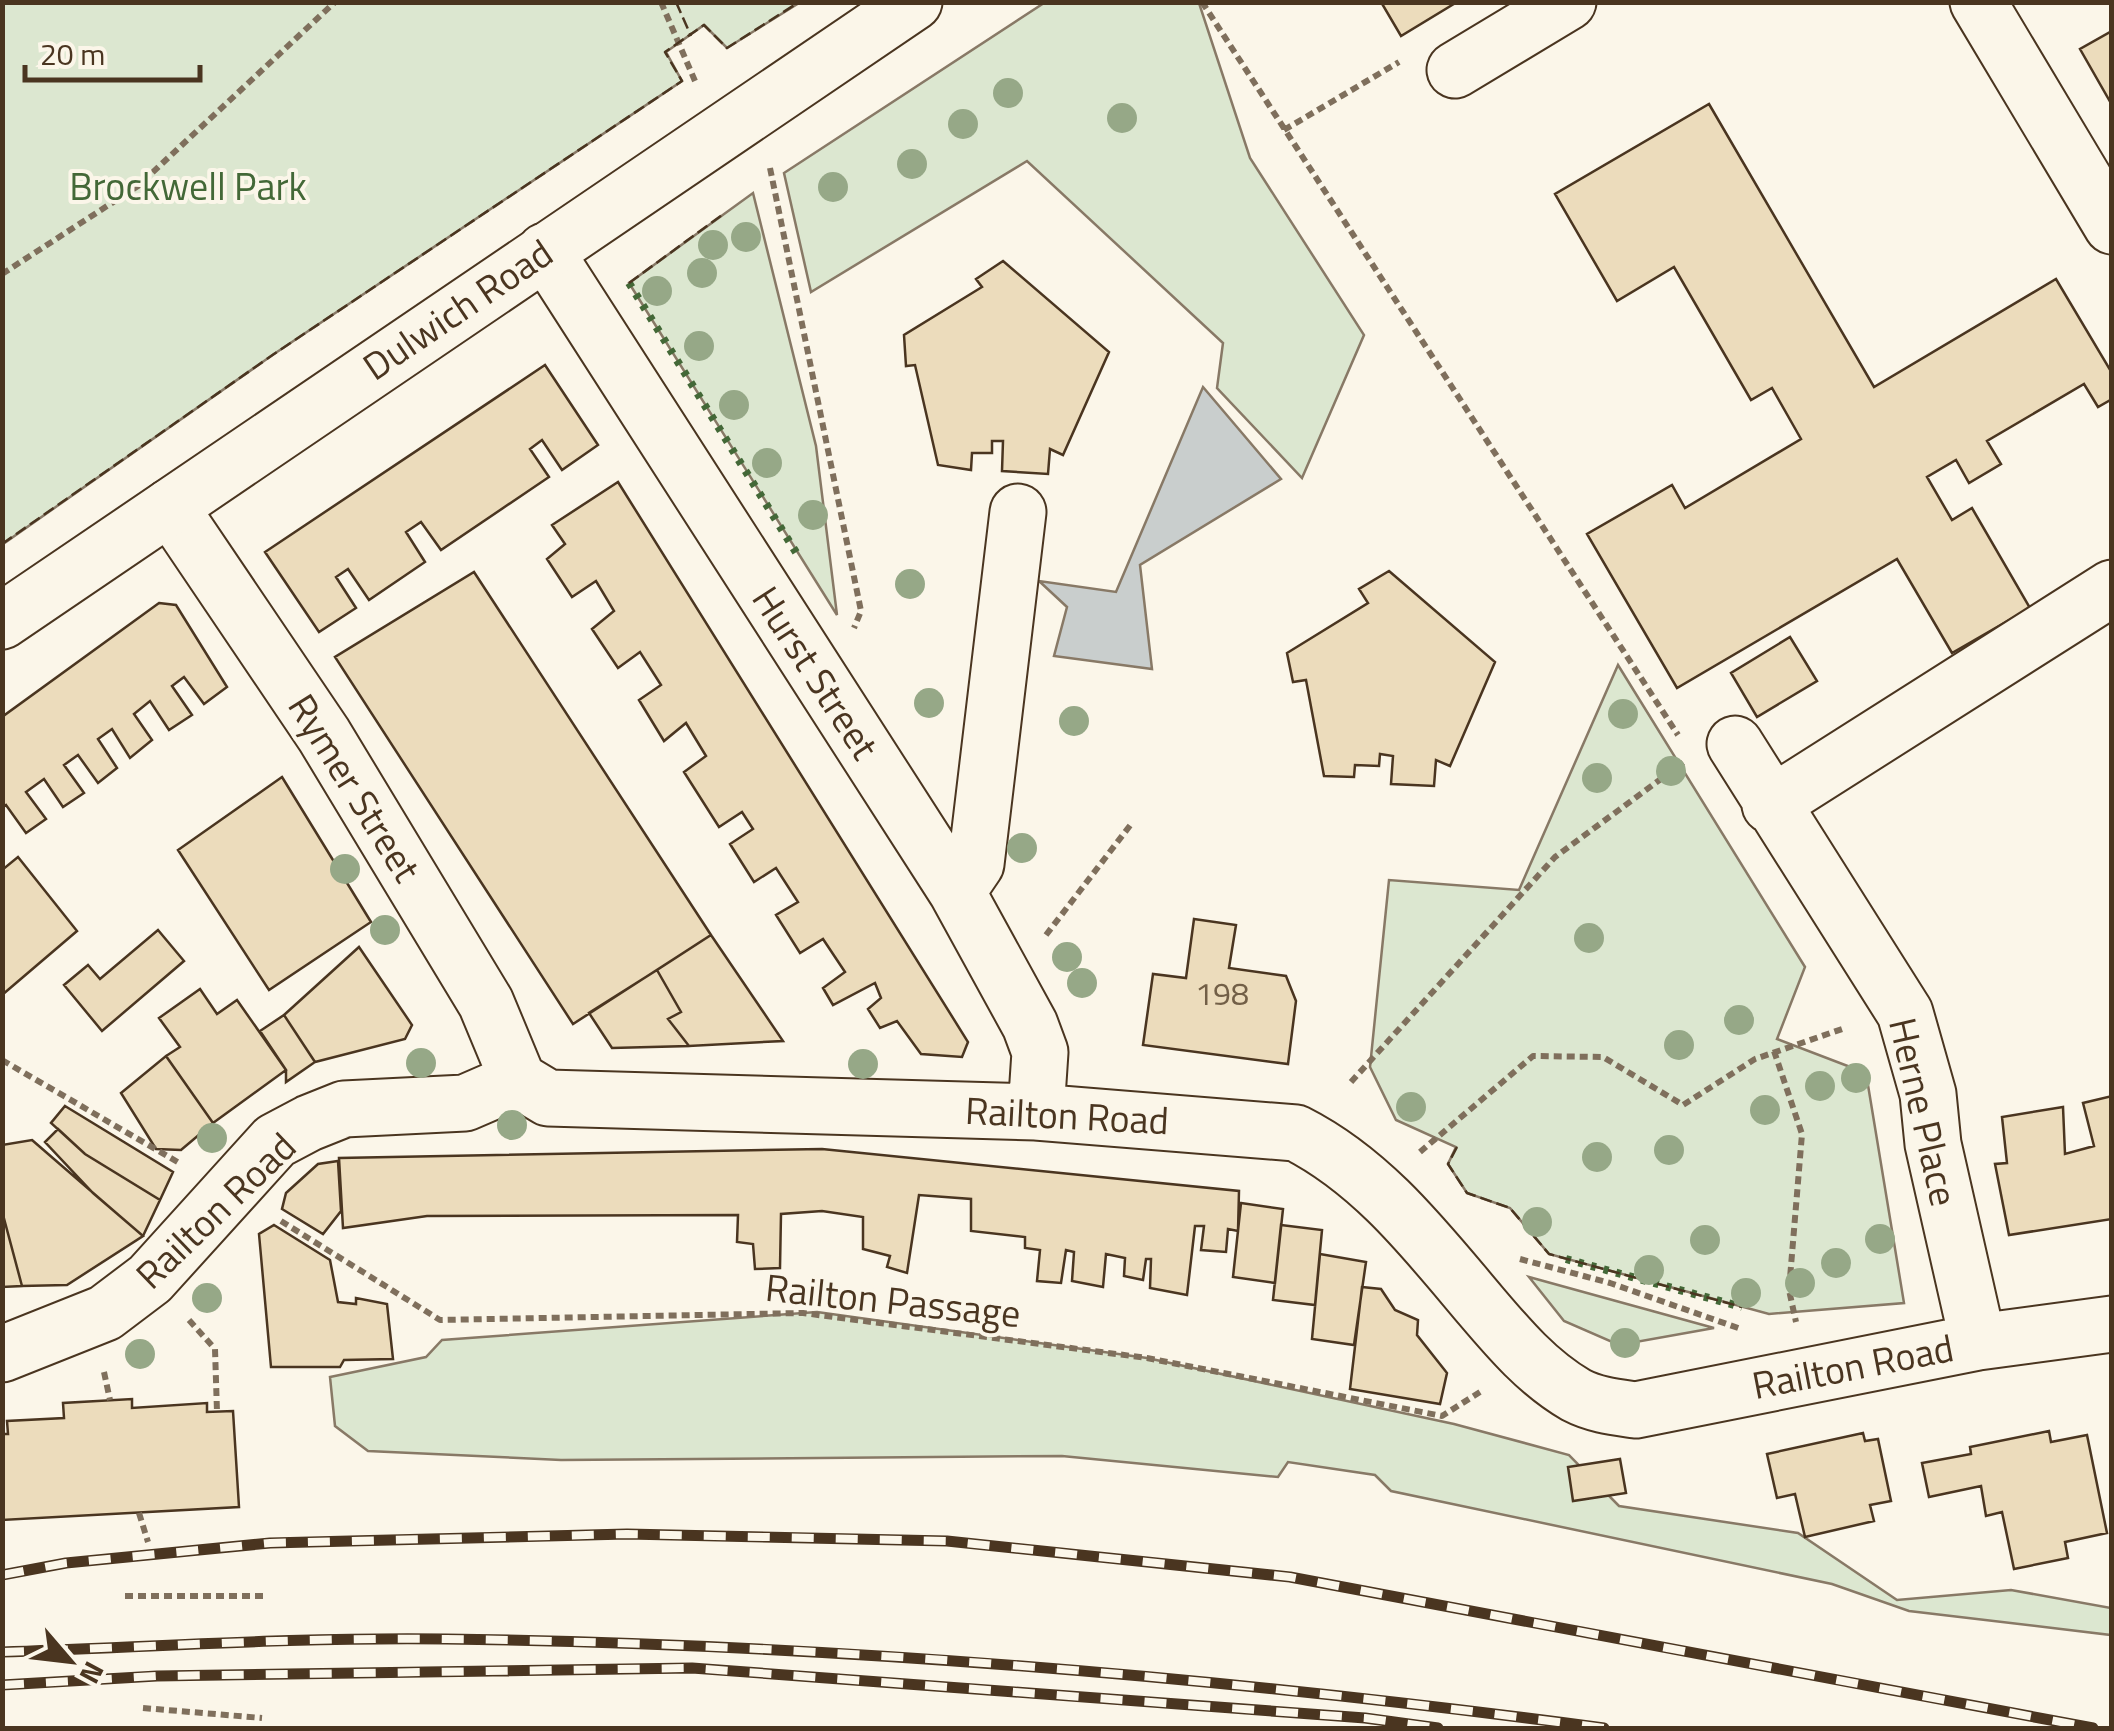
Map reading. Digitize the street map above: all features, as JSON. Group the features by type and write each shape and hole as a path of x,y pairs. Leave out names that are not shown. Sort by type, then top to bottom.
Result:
{"street":[{"name":"Dulwich Road","path":"2,621 914,2"},
{"path":"1436,61 1568,2"},
{"path":"1978,2 2112,226"},
{"name":"Hurst Street","path":"545,251 957,892 1040,1052 1036,1112"},
{"name":"Rymer Street","path":"170,507 324,735 486,1004 518,1080"},
{"path":"957,892 976,864 1018,512"},
{"path":"1770,804 2112,588"},
{"name":"Herne Place","path":"1713,750 1770,804 1904,1012 1928,1094 1933,1144 1978,1342"},
{"name":"Railton Road","path":"2,1354 105,1313 150,1279 275,1142 344,1109 466,1103 518,1080 548,1098 1036,1112 1278,1129 1330,1150 1379,1190 1524,1356 1576,1394 1597,1404 1659,1408 1978,1342 2112,1324"}],"path":[{"path":"2,274 138,186 335,2"},
{"path":"662,2 695,81"},
{"path":"1202,2 1284,130 1713,750 1554,857 1351,1082"},
{"path":"1284,130 1436,61"},
{"path":"770,168 861,611 850,642"},
{"path":"1044,938 1132,823"},
{"path":"1412,1159 1532,1056 1603,1057 1683,1105 1774,1051 1904,1012"},
{"path":"1774,1051 1802,1134 1789,1290 1798,1333"},
{"path":"2,1060 194,1172"},
{"name":"Railton Passage","path":"275,1217 440,1320 803,1313 1147,1358 1442,1416 1484,1390"},
{"path":"1515,1258 1610,1283 1753,1332"},
{"path":"150,1279 216,1349 217,1412"},
{"path":"102,1364 110,1400"},
{"path":"140,1513 148,1542"},
{"path":"125,1596 263,1596"},
{"path":"143,1708 262,1718"}],"green space":[{"name":"Brockwell Park","path":"2,3 799,3 727,48 704,25 666,52 682,81 274,354 3,544"},
{"path":"1044,3 1199,3 1250,158 1364,335 1302,478 1217,388 1223,343 1027,161 811,292 784,173"},
{"path":"753,193 816,446 837,615 629,283"},
{"path":"1618,665 1805,967 1777,1039 1866,1073 1904,1303 1769,1314 1549,1254 1510,1208 1467,1193 1448,1164 1456,1147 1396,1120 1370,1067 1389,880 1519,890"},
{"path":"1529,1277 1714,1328 1619,1345 1564,1321"},
{"path":"817,1312 1147,1358 1454,1424 1569,1455 1619,1506 1798,1533 1897,1600 2011,1590 2111,1608 2111,1635 1909,1611 1832,1584 1391,1491 1375,1475 1288,1462 1278,1477 1062,1456 561,1460 368,1451 335,1426 330,1377 426,1357 442,1340"}],"shaded area":[{"path":"1203,387 1281,479 1140,565 1152,669 1054,656 1067,607 1039,581 1116,592"}],"building":[{"path":"1381,2 1457,2 1401,36"},
{"path":"2112,31 2112,105 2080,49"},
{"path":"1709,104 1874,387 2056,279 2112,373 2112,399 2098,407 2084,384 1987,441 2001,464 1969,483 1956,460 1927,477 1952,520 1972,508 2030,608 1952,653 1897,559 1677,688 1587,534 1672,485 1685,508 1801,439 1772,388 1751,400 1674,267 1617,301 1555,194"},
{"path":"1003,261 1109,352 1063,455 1050,449 1048,474 1002,471 1003,441 992,441 992,453 972,453 971,470 938,465 915,365 906,366 904,335 982,287 976,279"},
{"path":"545,365 598,445 562,470 542,440 530,449 549,477 441,550 421,522 406,532 425,562 369,600 348,569 336,577 356,608 319,632 265,552"},
{"path":"618,482 968,1042 962,1057 921,1054 897,1021 880,1028 868,1009 881,998 875,983 833,1005 823,988 845,972 823,939 800,953 776,915 798,902 776,868 754,882 730,844 753,829 742,812 719,827 684,772 706,756 686,723 664,741 639,700 661,685 640,652 618,668 592,629 614,611 596,581 572,597 547,559 565,544 552,525"},
{"path":"1389,571 1495,662 1450,766 1436,760 1434,786 1391,784 1393,756 1380,754 1379,766 1355,765 1354,777 1324,776 1306,680 1293,682 1287,653 1368,603 1359,589"},
{"path":"474,572 711,935 573,1024 335,657"},
{"path":"159,603 176,605 227,687 204,704 184,677 172,686 192,715 169,730 150,701 134,714 152,740 130,758 112,729 98,739 117,768 98,783 78,755 64,765 84,793 63,807 44,779 26,792 46,819 26,833 6,805 2,808 2,717"},
{"path":"1790,637 1817,681 1757,717 1731,673"},
{"path":"282,777 371,922 269,990 178,850"},
{"path":"18,857 77,931 2,995 2,870"},
{"path":"1194,919 1236,925 1229,968 1286,976 1296,1001 1288,1064 1143,1045 1153,974 1186,978"},
{"path":"158,930 184,961 102,1031 64,985 88,965 100,979"},
{"path":"711,935 783,1041 689,1046 668,1019 681,1012 657,970"},
{"path":"359,947 412,1025 405,1039 315,1062 284,1015"},
{"path":"657,970 681,1012 668,1019 689,1046 612,1048 589,1013"},
{"path":"200,989 217,1014 237,1000 286,1070 213,1123 166,1056 180,1047 159,1018"},
{"path":"284,1015 315,1062 286,1082 286,1070 260,1031"},
{"path":"166,1056 213,1123 181,1150 156,1149 121,1093"},
{"path":"2112,1096 2112,1219 2009,1235 1995,1164 2007,1163 2002,1117 2063,1107 2065,1154 2094,1146 2083,1103"},
{"path":"65,1106 173,1172 160,1200 85,1154 51,1123"},
{"path":"58,1129 85,1154 160,1200 143,1236 93,1193 45,1142"},
{"path":"32,1140 143,1236 67,1285 22,1286 2,1211 2,1145"},
{"path":"822,1149 1239,1191 1238,1231 1228,1229 1226,1252 1201,1250 1204,1226 1195,1226 1187,1295 1150,1288 1151,1259 1146,1259 1143,1280 1124,1276 1125,1258 1106,1254 1103,1287 1072,1281 1074,1252 1066,1250 1061,1283 1037,1281 1040,1250 1025,1248 1025,1237 971,1231 971,1199 919,1195 907,1273 887,1267 890,1256 863,1249 863,1217 822,1211 781,1214 780,1268 755,1269 753,1244 737,1242 738,1215 427,1216 343,1228 339,1158"},
{"path":"338,1161 341,1211 323,1234 282,1209 286,1193 318,1164"},
{"path":"1241,1203 1283,1209 1275,1283 1233,1277"},
{"path":"2,1211 22,1286 2,1287"},
{"path":"274,1225 330,1260 338,1302 356,1304 356,1298 387,1304 393,1359 344,1360 340,1367 271,1367 259,1234"},
{"path":"1281,1225 1322,1230 1315,1305 1273,1300"},
{"path":"1320,1254 1366,1262 1354,1345 1312,1339"},
{"path":"1362,1287 1381,1289 1395,1310 1418,1320 1417,1335 1447,1373 1440,1404 1350,1389"},
{"path":"132,1399 132,1408 207,1403 207,1412 233,1411 239,1507 2,1520 2,1434 8,1434 7,1421 64,1418 63,1403"},
{"path":"2049,1431 2051,1442 2087,1435 2107,1533 2065,1542 2068,1558 2014,1569 2002,1512 1986,1516 1981,1486 1929,1497 1922,1463 1971,1454 1970,1447"},
{"path":"1863,1433 1865,1441 1878,1439 1891,1501 1870,1505 1874,1521 1805,1537 1795,1494 1777,1498 1767,1454"},
{"path":"1620,1459 1626,1493 1573,1501 1568,1467"}],"railway":[{"path":"2,1575 66,1563 270,1543 627,1534 947,1541 1290,1577 2093,1728"},
{"path":"2,1652 391,1639 736,1648 1171,1679 1604,1728"},
{"path":"2,1685 157,1676 692,1668 1365,1718 1438,1728"}],"hedge":[{"path":"629,283 797,554"},
{"path":"1566,1259 1742,1307"}],"fence":[{"path":"676,2 691,36"},
{"path":"2,544 274,354 682,81 665,52 704,25 727,48 799,2"},
{"path":"629,283 722,215"},
{"path":"1457,1147 1448,1164 1467,1193 1510,1208 1549,1254 1742,1307"}]}
